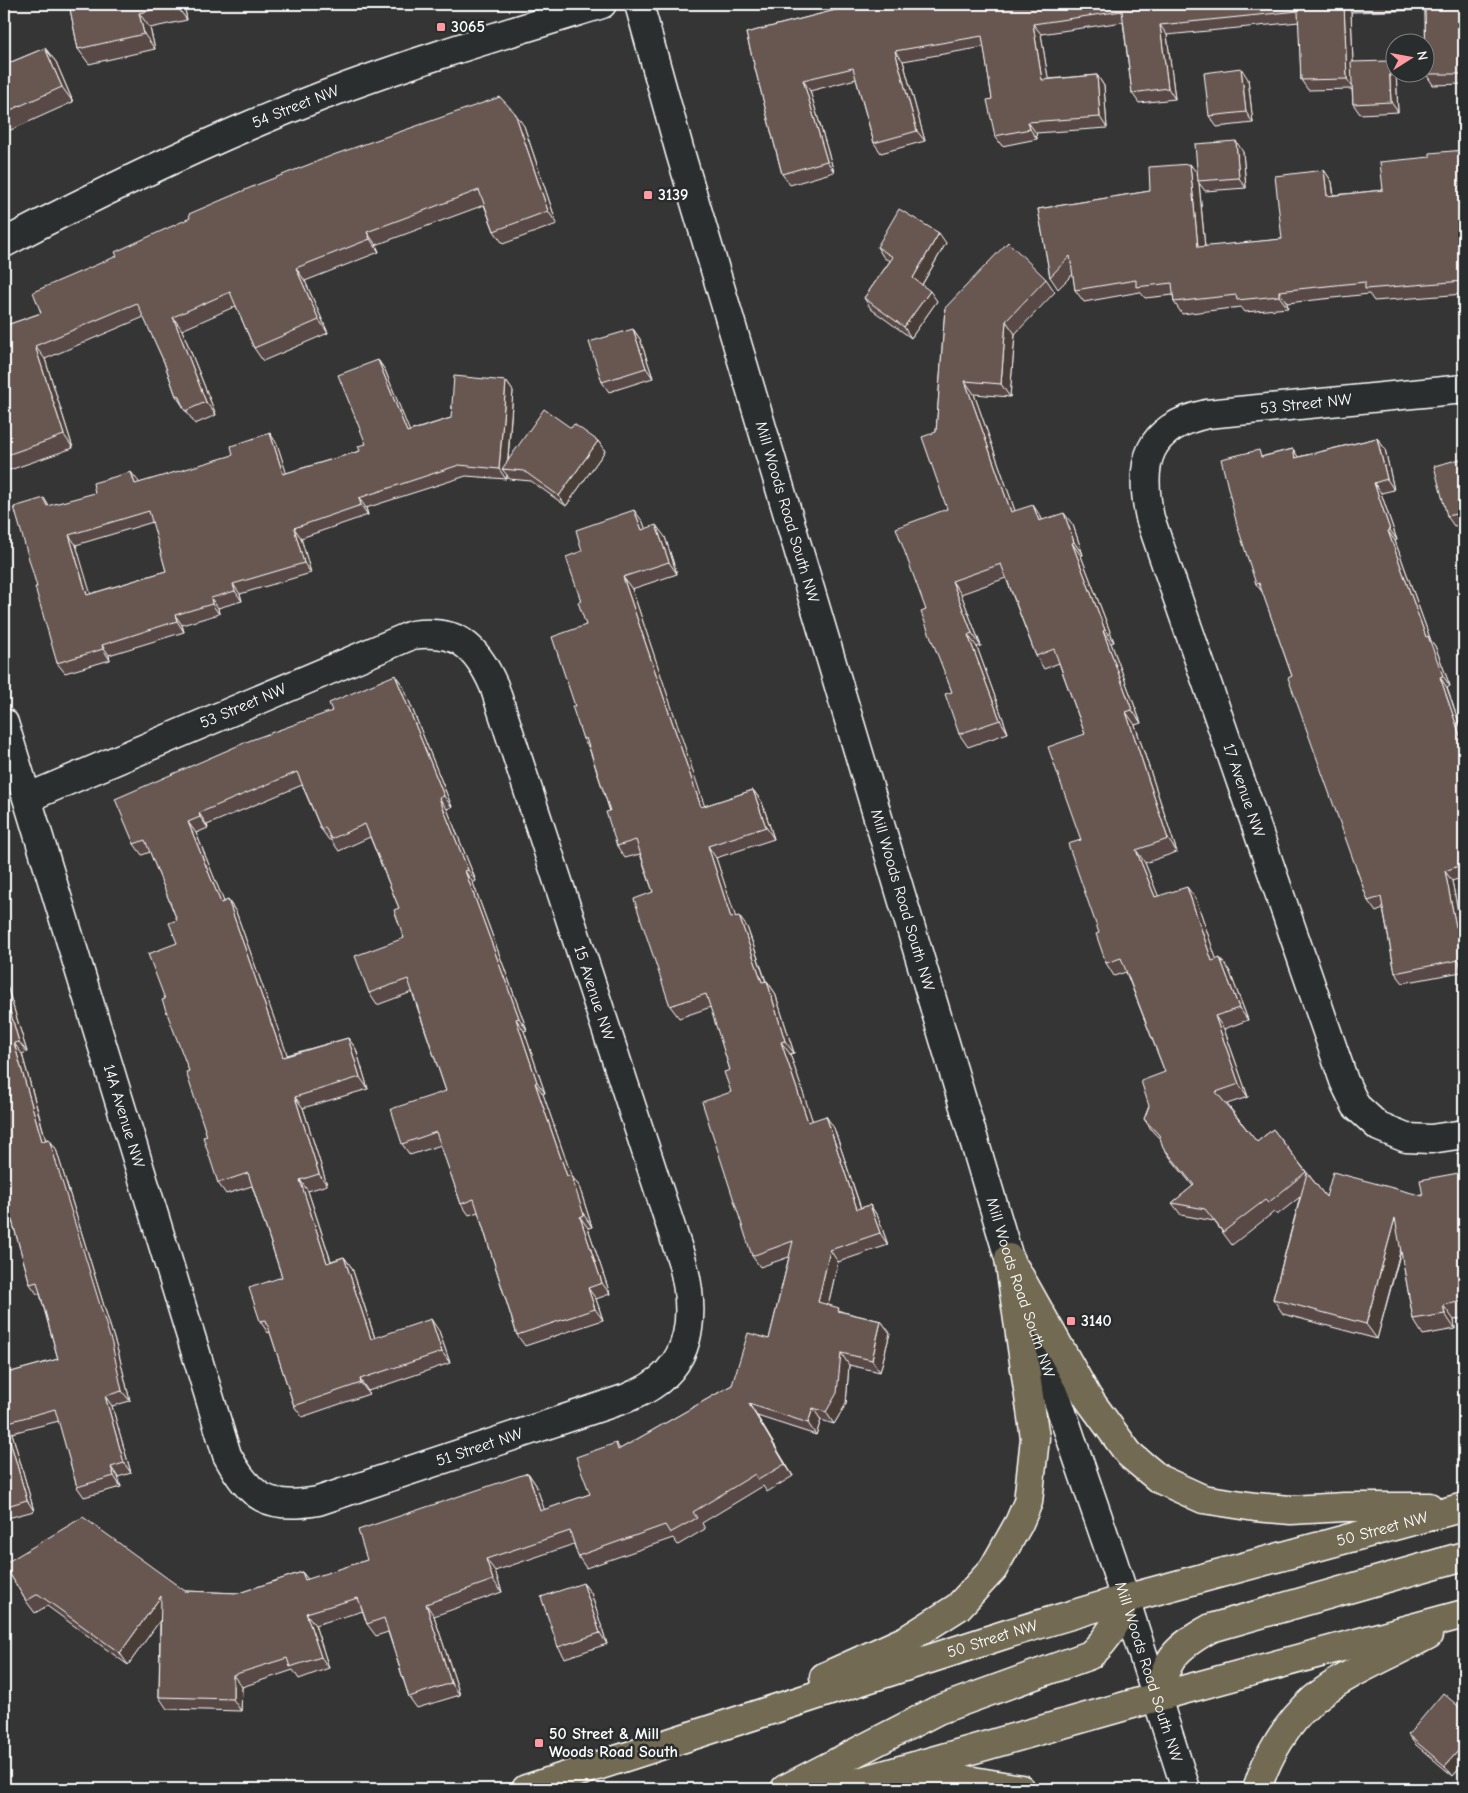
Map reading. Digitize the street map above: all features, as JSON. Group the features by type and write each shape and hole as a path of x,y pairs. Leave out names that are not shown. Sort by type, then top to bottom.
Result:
{"main road":[{"path":"1009,1258 1088,1398 1129,1454 1159,1479 1203,1499 1255,1508 1291,1510 1346,1507 1463,1508"},
{"path":"707,1730 906,1640 958,1607 993,1569 1011,1539 1028,1502 1035,1438 1009,1258"},
{"name":"50 Street NW","path":"526,1789 1010,1633 1125,1599 1463,1508"},
{"path":"1157,1697 1165,1667 1177,1652 1194,1638 1211,1628 1464,1556"},
{"path":"785,1789 938,1710 1090,1655 1106,1641 1120,1614 1125,1599"},
{"path":"834,1789 1157,1697 1464,1615"},
{"path":"1257,1789 1270,1754 1285,1732 1314,1699 1351,1675 1464,1615"},
{"path":"901,1769 1021,1789"}],"street":[{"name":"54 Street NW","path":"4,243 84,201 322,96 602,4"},
{"name":"Mill Woods Road South NW","path":"639,4 682,162 1009,1258 1125,1599 1186,1789"},
{"name":"53 Street NW","path":"1155,441 1187,418 1207,414 1464,389"},
{"name":"17 Avenue NW","path":"1155,441 1148,454 1145,472 1150,518 1344,1081 1356,1106 1379,1127 1406,1138 1431,1139 1464,1134"},
{"name":"53 Street NW","path":"27,798 412,635 446,634 462,641"},
{"name":"15 Avenue NW","path":"462,641 475,652 487,669 494,686 682,1261 689,1288 691,1317 686,1339 679,1354"},
{"name":"14A Avenue NW","path":"4,723 228,1455 247,1488 264,1499"},
{"name":"51 Street NW","path":"264,1499 291,1505 318,1501 627,1398 652,1386 668,1372 679,1354"}],"building":[{"path":"69,4 176,5 139,13 144,34 78,49"},
{"path":"859,4 1344,4 1347,79 1301,80 1298,11 1160,25 1168,88 1132,93 1122,11 1033,24 1042,80 1097,75 1100,117 1028,122 1030,129 995,136 987,100 992,99 982,36 895,51 917,131 874,143 853,68 803,80 827,161 782,174 746,33"},
{"path":"1425,4 1464,4 1464,74 1436,74 1436,32 1425,32"},
{"path":"45,48 62,87 4,113 4,65"},
{"path":"1386,61 1386,82 1390,82 1391,102 1353,104 1351,62"},
{"path":"1241,68 1246,112 1209,116 1204,73"},
{"path":"500,97 515,113 548,211 494,231 479,190 367,232 370,239 296,268 319,320 254,348 230,292 173,317 206,402 185,411 178,395 176,396 164,362 137,303 35,346 64,435 4,456 4,326 41,313 33,292 117,256 115,252 190,218 189,214 259,184 336,154"},
{"path":"1236,141 1239,178 1198,181 1195,144"},
{"path":"1464,150 1464,281 1365,289 1365,282 1279,291 1279,296 1237,300 1236,295 1174,302 1172,283 1136,287 1136,280 1075,290 1070,256 1050,277 1038,209 1150,191 1149,167 1190,164 1198,247 1282,239 1275,176 1324,170 1327,196 1383,190 1380,162 1430,157 1430,153"},
{"path":"899,209 939,233 913,278 930,291 904,327 864,298 893,257 877,247"},
{"path":"1008,242 1046,279 1006,321 1001,384 965,381 1011,512 1033,505 1039,521 1064,513 1074,542 1072,543 1105,630 1103,631 1132,710 1126,712 1168,839 1136,850 1155,897 1187,887 1212,961 1220,958 1239,1008 1215,1016 1239,1084 1216,1092 1257,1142 1273,1129 1306,1172 1268,1203 1265,1200 1223,1232 1205,1209 1172,1203 1194,1185 1163,1147 1159,1135 1144,1119 1149,1106 1141,1081 1165,1072 1121,958 1106,963 1096,934 1099,933 1068,844 1081,840 1048,747 1085,734 1054,649 1036,656 1001,564 952,581 972,633 968,635 1000,720 959,734 945,694 952,692 921,612 926,610 896,528 947,509 922,437 936,432 945,308"},
{"path":"633,329 646,368 602,382 589,342"},
{"path":"378,360 407,432 451,418 454,376 506,381 499,469 459,465 359,498 361,505 294,528 304,563 233,584 235,591 211,598 212,604 175,615 177,621 102,645 103,649 57,663 14,507 44,498 47,506 95,493 93,483 131,472 135,484 233,455 231,446 270,433 283,474 360,451 358,446 366,444 338,375","holes":["149,511 166,571 87,595 69,535"]},
{"path":"544,409 571,428 574,424 598,441 559,496 524,471 502,469"},
{"path":"1377,438 1387,479 1374,483 1390,530 1388,531 1426,637 1428,636 1443,676 1440,677 1464,747 1464,864 1445,871 1456,927 1464,926 1464,990 1459,960 1395,973 1381,897 1368,901 1288,678 1292,676 1259,583 1256,584 1237,525 1221,459 1259,450 1261,457 1293,449 1295,458"},
{"path":"1464,458 1464,543 1456,514 1447,516 1434,466"},
{"path":"634,510 642,530 656,525 669,562 623,577 701,807 753,790 766,827 708,846 731,918 739,916 762,982 767,981 785,1041 781,1042 808,1122 826,1116 857,1209 870,1205 880,1233 830,1250 818,1302 839,1308 838,1311 881,1321 872,1360 841,1353 837,1393 826,1412 813,1408 808,1423 749,1404 785,1464 758,1480 755,1474 693,1512 697,1518 670,1533 665,1525 578,1556 570,1531 486,1559 493,1580 426,1604 451,1683 409,1697 384,1618 367,1624 358,1598 306,1613 321,1657 290,1667 287,1658 233,1675 233,1699 159,1697 161,1596 120,1653 38,1594 26,1601 4,1564 83,1517 185,1591 239,1593 302,1572 305,1580 367,1560 358,1530 528,1473 540,1511 590,1494 576,1457 616,1443 618,1450 732,1385 748,1333 769,1339 793,1241 752,1256 702,1102 731,1092 724,1072 730,1070 706,994 670,1006 634,899 653,892 636,840 617,846 606,812 610,811 586,738 583,739 572,706 575,706 552,637 586,625 578,602 581,601 566,557 582,551 576,530"},
{"path":"395,675 444,796 439,798 468,870 465,871 519,1018 516,1019 537,1082 535,1083 567,1176 571,1175 584,1215 580,1217 602,1283 588,1288 595,1309 517,1335 474,1199 461,1204 436,1132 402,1144 391,1109 446,1091 408,979 369,993 355,956 404,938 394,910 399,908 365,824 331,839 325,827 321,829 297,772 199,813 200,817 188,822 221,903 228,900 283,1057 348,1038 360,1077 295,1097 319,1174 300,1180 327,1263 344,1257 371,1339 431,1319 442,1352 360,1379 361,1383 294,1406 266,1320 260,1321 249,1288 282,1277 248,1173 218,1183 203,1137 207,1136 186,1072 189,1071 162,1000 165,999 148,954 177,943 169,923 177,920 145,840 134,844 115,799 251,740 332,711 329,703"},
{"path":"4,990 19,1042 14,1043 42,1141 49,1139 112,1344 122,1391 105,1396 124,1463 111,1467 114,1476 77,1487 55,1409 5,1423 27,1500 4,1507 4,1374 58,1359 37,1282 30,1284 10,1213 6,1214 4,1206"},
{"path":"1333,1172 1423,1196 1420,1180 1464,1172 1464,1301 1443,1305 1445,1314 1413,1319 1395,1218 1366,1324 1273,1299 1307,1173 1326,1197"},
{"path":"583,1583 600,1633 558,1647 541,1597"},
{"path":"1443,1693 1464,1711 1464,1744 1445,1766 1408,1735"}],"place":[{"name":"3065","path":"441,27"},
{"name":"3139","path":"648,195"},
{"name":"3140","path":"1071,1321"},
{"name":"50 Street & Mill Woods Road South","path":"539,1743"}]}
